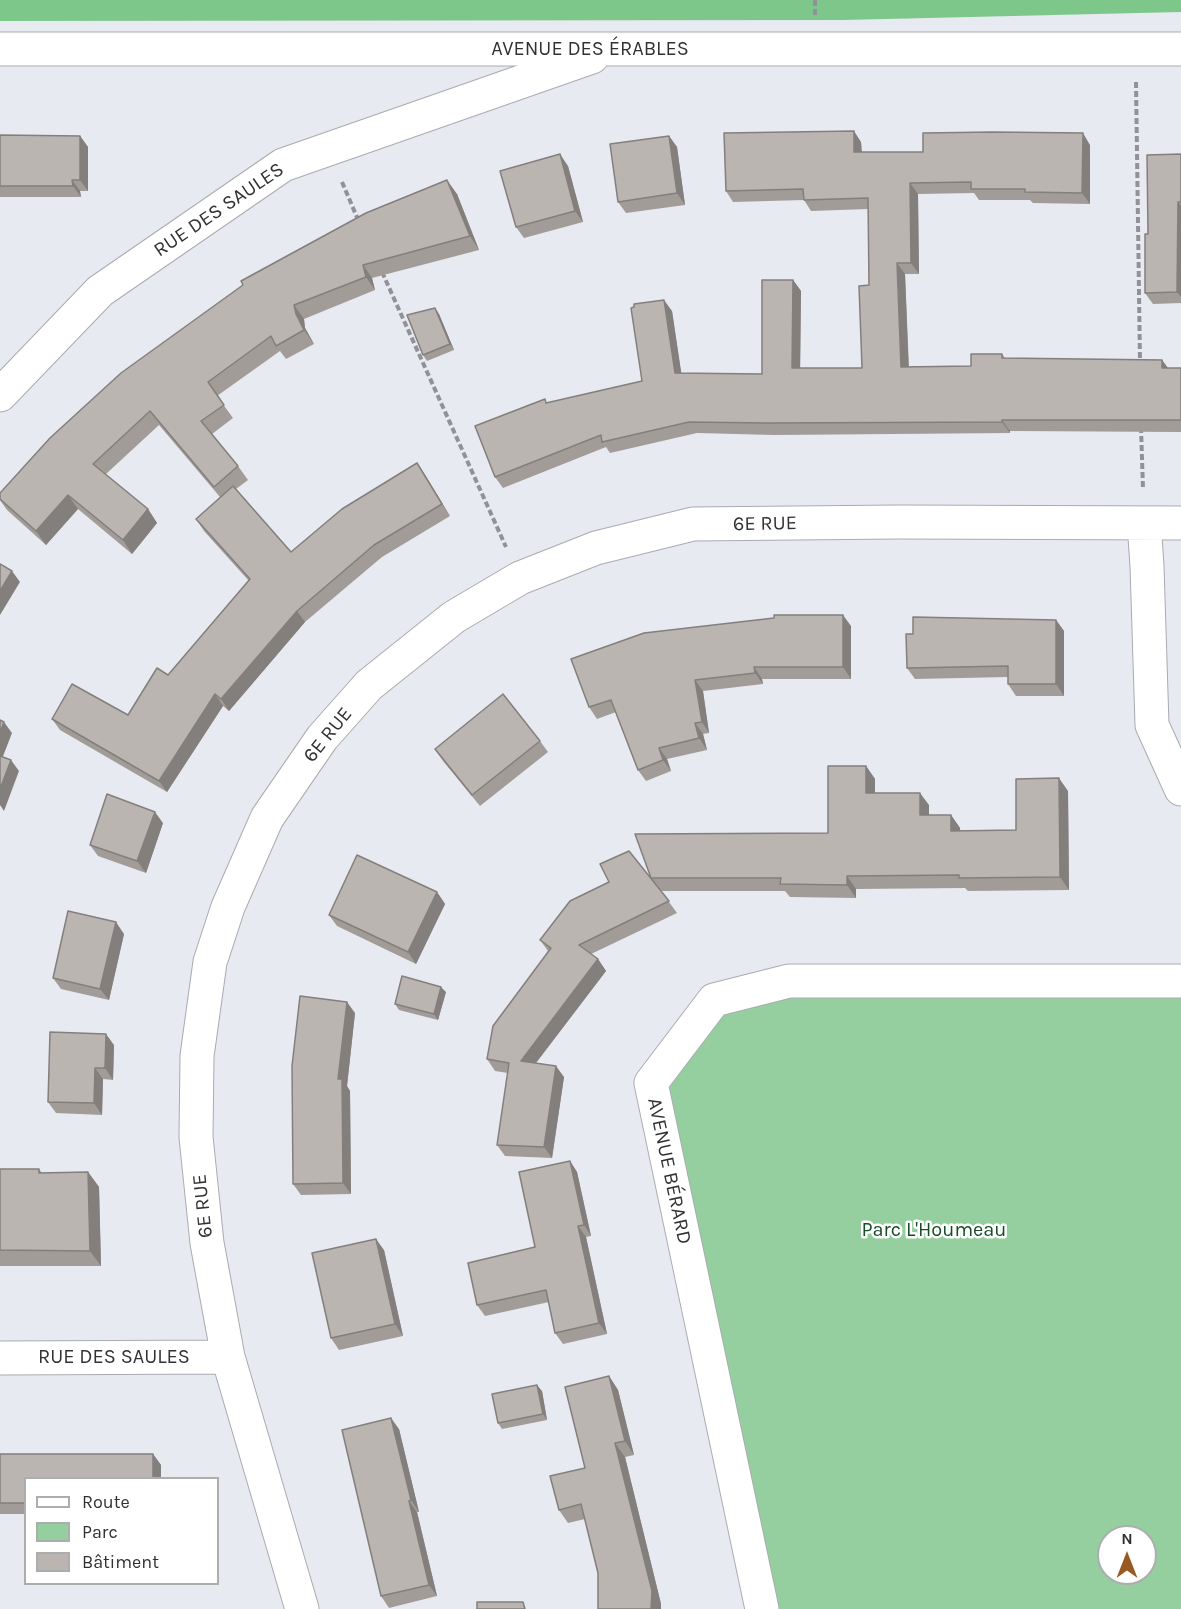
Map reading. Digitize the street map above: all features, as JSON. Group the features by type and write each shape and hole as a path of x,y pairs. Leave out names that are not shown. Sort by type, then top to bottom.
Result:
{"street":[{"name":"AVENUE DES ÉRABLES","path":"0,49 1181,49"},
{"name":"RUE DES SAULES","path":"0,395 100,291 283,165 617,49"},
{"name":"6E RUE","path":"303,1609 228,1356 207,1243 196,1137 197,1056 210,962 228,907 267,818 322,738 369,685 454,617 520,578 596,548 693,525 898,522 1181,523"},
{"path":"1144,523 1152,725 1181,789"},
{"name":"AVENUE BÉRARD","path":"762,1609 651,1083 714,1000 789,981 1181,981"},
{"name":"RUE DES SAULES","path":"0,1358 228,1356"}],"path":[{"path":"1135,49 1140,369"},
{"path":"330,149 362,227"},
{"path":"381,270 520,578"},
{"path":"1141,417 1144,523"}],"green space":[{"path":"0,0 1181,0 1181,12 844,20 0,21"},
{"name":"Parc L'Houmeau","path":"1181,981 1181,1609 762,1609 651,1083 714,1000"}],"building":[{"path":"854,131 854,152 923,152 923,133 1083,133 1082,193 1025,192 1025,189 971,189 971,182 910,183 911,263 897,263 901,367 971,366 971,354 1002,354 1002,358 1162,360 1162,368 1181,368 1181,420 689,422 602,442 601,435 495,477 475,426 545,399 546,403 642,381 631,308 634,304 664,300 675,373 762,374 762,280 793,280 792,368 862,368 859,286 869,285 868,198 804,200 803,189 726,191 724,133"},
{"path":"0,135 80,136 80,180 72,180 73,186 0,186"},
{"path":"669,136 677,193 618,202 610,144"},
{"path":"560,154 575,211 516,227 500,171"},
{"path":"1181,154 1177,292 1145,293 1145,234 1148,234 1147,155"},
{"path":"447,180 470,236 363,265 366,277 294,305 304,330 276,346 271,336 208,382 224,405 201,421 238,466 214,487 150,411 93,464 148,509 123,540 68,495 36,531 0,499 0,493 50,438 121,373 243,285 241,281 366,213"},
{"path":"435,308 450,344 423,355 407,315"},
{"path":"417,463 442,504 374,545 297,611 221,699 215,694 159,781 52,719 72,684 128,715 157,668 168,675 250,579 196,519 233,486 291,552 342,509"},
{"path":"0,564 12,571 0,591"},
{"path":"774,615 843,615 843,667 754,667 755,673 695,680 702,722 695,723 699,738 659,748 663,760 638,770 611,700 589,707 571,659 644,633 774,618"},
{"path":"913,617 1056,620 1056,684 1008,684 1008,666 907,668 906,634 913,634"},
{"path":"503,694 540,741 472,795 435,749"},
{"path":"0,720 4,722 0,733"},
{"path":"0,756 11,760 0,789"},
{"path":"828,766 866,766 866,793 920,793 920,815 951,815 951,831 1016,830 1016,779 1059,778 1060,877 847,876 847,885 780,884 781,878 651,878 635,834 828,833"},
{"path":"107,794 155,812 137,861 90,845"},
{"path":"629,851 669,901 579,945 598,959 521,1061 556,1066 544,1147 497,1145 509,1063 487,1059 493,1026 551,948 540,940 570,901 609,882 600,864"},
{"path":"357,855 437,892 408,952 329,915"},
{"path":"68,911 116,922 100,989 53,978"},
{"path":"402,976 441,987 434,1014 395,1004"},
{"path":"300,996 347,1002 338,1079 342,1079 343,1183 293,1184 292,1066"},
{"path":"50,1032 106,1034 105,1068 95,1068 94,1103 48,1102"},
{"path":"570,1161 584,1225 578,1226 599,1323 555,1333 546,1290 477,1305 468,1263 535,1247 519,1172"},
{"path":"0,1169 39,1169 39,1173 88,1172 90,1251 0,1250"},
{"path":"376,1239 395,1324 331,1338 312,1253"},
{"path":"609,1376 625,1441 615,1443 652,1591 651,1609 598,1609 598,1573 581,1504 559,1510 550,1476 585,1468 565,1387"},
{"path":"537,1385 543,1414 498,1423 492,1394"},
{"path":"391,1418 429,1585 381,1596 342,1430"},
{"path":"0,1454 153,1454 153,1477 24,1477 24,1503 0,1503"},
{"path":"477,1602 523,1602 525,1609 477,1609"}]}
